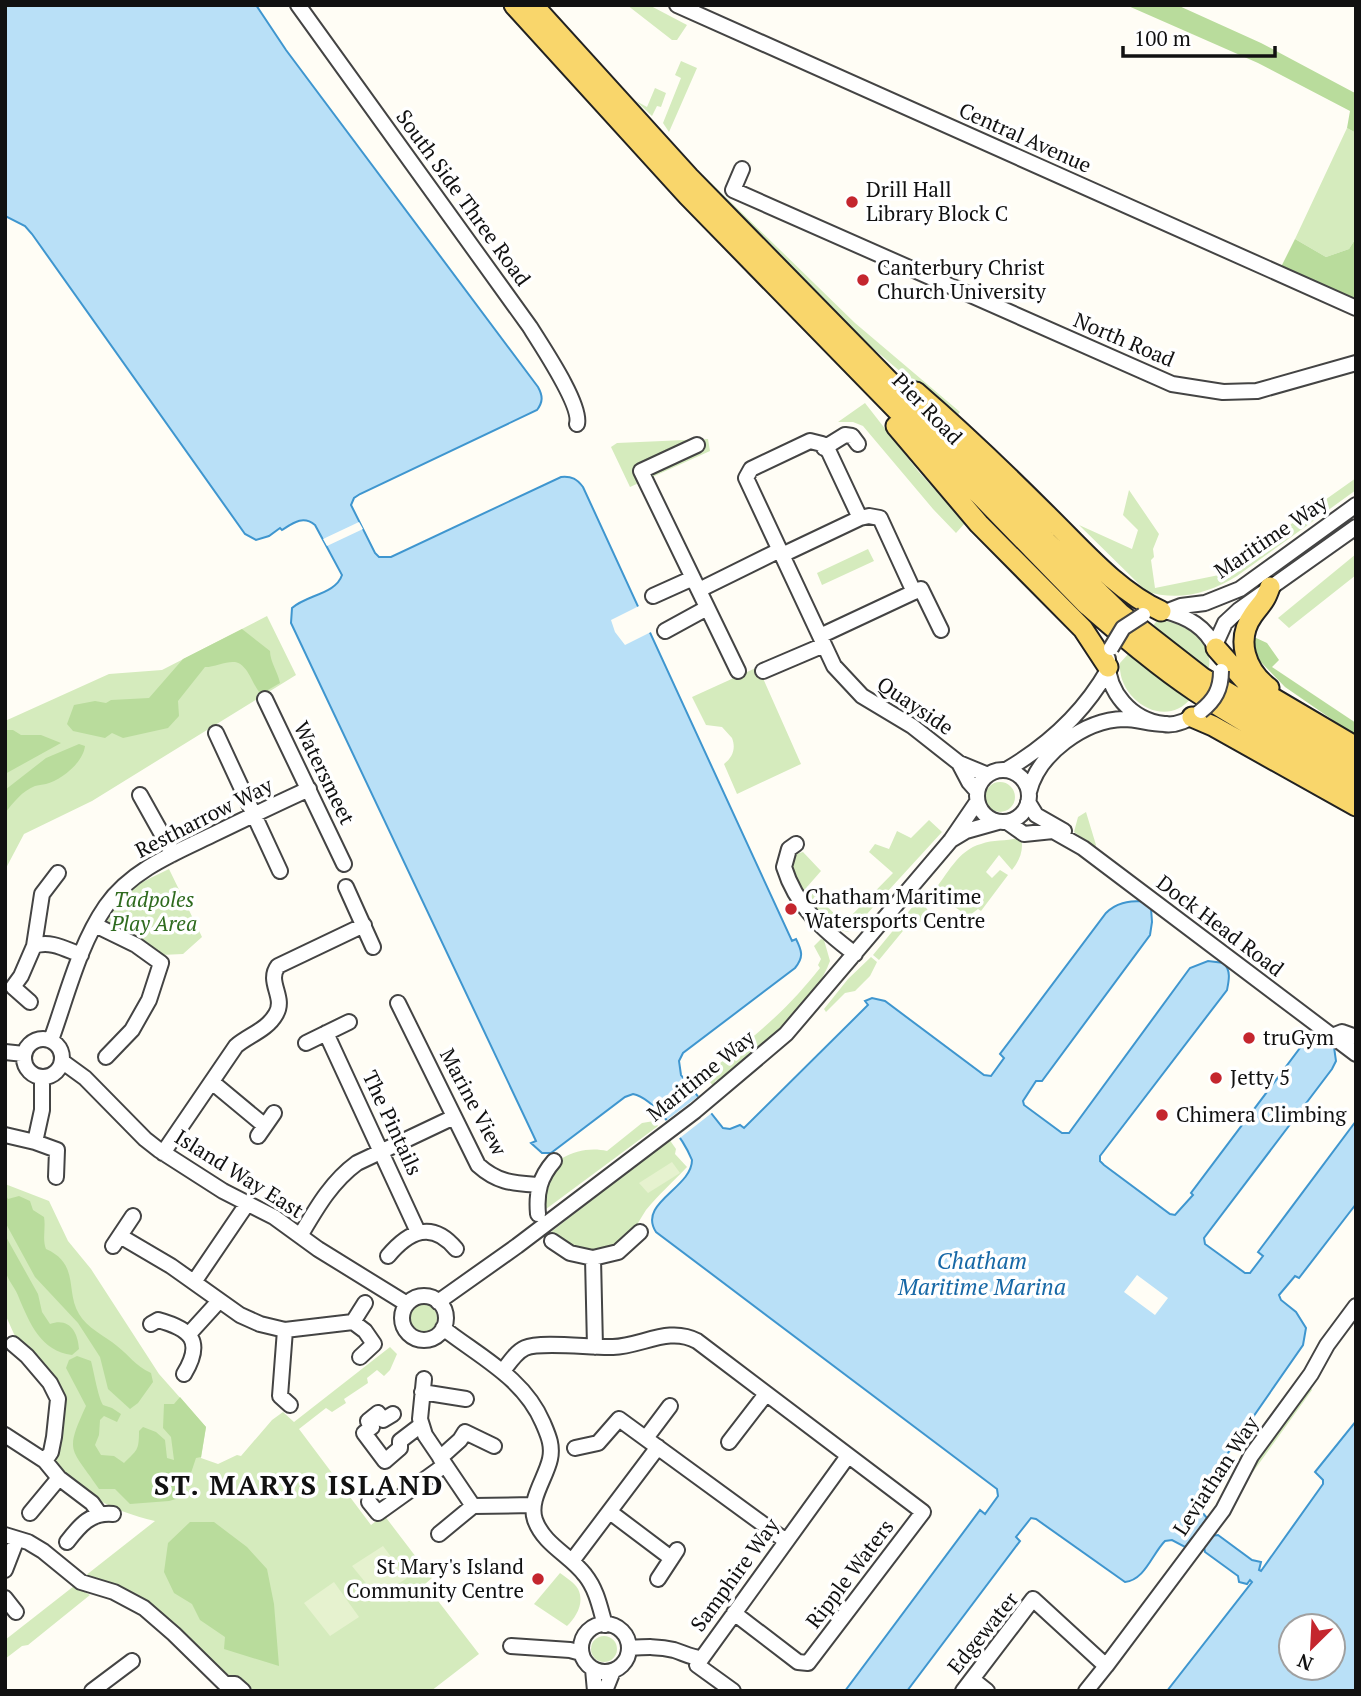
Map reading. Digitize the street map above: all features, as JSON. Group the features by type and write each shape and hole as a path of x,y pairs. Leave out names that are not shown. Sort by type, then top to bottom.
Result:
{"main road":[{"name":"Pier Road","path":"514,5 659,165 1086,604 1149,658 1243,722 1356,786"},
{"name":"Pier Road","path":"533,5 671,158 1082,578 1138,629 1203,678 1356,768"},
{"path":"824,315 977,446 1121,584 1157,612"},
{"path":"866,379 878,404 915,450 979,524 1083,629 1109,662"},
{"path":"1270,587 1263,604 1253,614 1248,625 1244,640 1245,652 1252,671 1259,680 1282,697 1284,703"},
{"path":"1215,646 1245,682 1263,695 1284,703 1356,747"},
{"path":"1196,714 1356,806"}],"street":[{"name":"South Side Three Road","path":"298,5 530,327 574,405 579,417 577,424"},
{"name":"Central Avenue","path":"677,5 706,11 782,54 1356,308"},
{"name":"North Road","path":"742,169 727,188 1172,384 1223,392 1257,391 1356,363"},
{"path":"858,444 852,436 845,435 824,448 829,452 860,518"},
{"name":"Quayside","path":"824,448 822,444 810,441 751,469 746,478 834,666 862,696 912,726 959,763 988,775"},
{"path":"697,445 641,471 738,671"},
{"name":"Maritime Way","path":"1157,612 1210,601 1240,589 1356,505"},
{"path":"653,596 696,584 781,553 869,516 880,518 915,592"},
{"name":"Maritime Way","path":"1215,646 1221,629 1231,617 1356,527"},
{"path":"763,671 921,589 941,630"},
{"path":"665,631 707,608"},
{"path":"1157,612 1195,622 1215,646 1221,671 1218,692 1213,701 1196,714 1167,724 1124,719 1091,726 1053,754 1032,777 1029,797 1021,815 1003,822 985,816 977,797 981,782 988,775 1006,771 1031,756 1083,708 1095,693 1123,628 1157,612"},
{"path":"1109,662 1114,692 1122,702 1144,716 1167,724"},
{"name":"Watersmeet","path":"265,699 344,864"},
{"path":"216,733 280,871"},
{"name":"Quayside","path":"959,763 977,797"},
{"path":"1006,771 1021,778 1029,797"},
{"name":"Restharrow Way","path":"51,1040 81,955 106,906 122,887 173,854 309,789"},
{"path":"139,795 173,854"},
{"name":"Maritime Way","path":"438,1302 517,1246 637,1154 786,1034 951,840 977,797"},
{"name":"Dock Head Road","path":"1029,797 1036,815 1081,844 1356,1054"},
{"name":"Maritime Way","path":"951,840 974,828 1003,822"},
{"name":"Dock Head Road","path":"1003,822 1024,834 1053,831 1083,848"},
{"path":"796,844 789,849 784,867 795,892 810,916 828,934 855,954"},
{"path":"30,1002 9,986 21,976 34,946 42,894 58,873"},
{"path":"346,887 373,947"},
{"path":"95,925 136,945 161,963 149,1000 132,1030 106,1057"},
{"path":"163,1153 236,1046 264,1029 276,1015 279,996 273,973 278,966 364,925"},
{"path":"34,946 51,944 81,955"},
{"name":"Marine View","path":"398,1003 478,1165 491,1176 507,1182 539,1185"},
{"path":"306,1043 349,1022"},
{"path":"1332,1036 1342,1032 1356,1037"},
{"name":"The Pintails","path":"326,1033 418,1232"},
{"path":"51,1040 37,1040 27,1048 24,1054 28,1070 42,1077 54,1075 63,1062"},
{"name":"Island Way East","path":"51,1040 62,1051 63,1062 85,1078 145,1139 163,1153 223,1192 274,1217 407,1304"},
{"path":"5,1052 24,1054"},
{"path":"35,1142 42,1110 42,1077"},
{"path":"212,1082 262,1131 274,1113"},
{"path":"300,1236 335,1181 358,1163 454,1117"},
{"path":"5,1135 57,1150 56,1177"},
{"path":"538,1214 536,1200 539,1185 554,1161"},
{"path":"194,1282 247,1204"},
{"path":"133,1216 117,1241 194,1282 219,1301 260,1324 285,1330 353,1321 365,1331 374,1344 360,1357"},
{"path":"388,1255 401,1240 427,1231 448,1240 456,1249"},
{"path":"552,1241 570,1253 593,1258 618,1252 640,1232"},
{"path":"593,1258 595,1347"},
{"path":"426,1296 438,1302 445,1314 443,1328 432,1338 418,1339 411,1336 406,1331 402,1317 407,1304 412,1299 426,1296"},
{"path":"189,1334 219,1301"},
{"path":"353,1321 365,1303"},
{"name":"Leviathan Way","path":"1106,1666 1223,1510 1251,1455 1311,1374 1327,1345 1356,1306"},
{"path":"150,1324 158,1320 189,1334 194,1343 194,1352 184,1374"},
{"path":"443,1328 503,1371 525,1392 539,1414 550,1439 550,1457 533,1505 534,1518 545,1538 586,1576 596,1594 606,1625"},
{"path":"285,1330 280,1396 290,1405"},
{"path":"503,1371 514,1356 531,1346 629,1345 666,1335 684,1335 697,1341 848,1456"},
{"path":"13,1344 50,1382 58,1399 52,1444 45,1461"},
{"path":"466,1399 423,1385 421,1425 473,1506"},
{"path":"729,1442 766,1394"},
{"path":"572,1561 610,1512 652,1443 670,1406"},
{"path":"393,1414 383,1420 378,1413 368,1421 372,1427 360,1437 385,1461 400,1448 400,1441 421,1425"},
{"path":"575,1448 598,1443 619,1419 786,1541"},
{"path":"369,1502 378,1513 442,1461 465,1432 494,1446"},
{"path":"5,1435 45,1461 60,1478 106,1513 79,1526 67,1542"},
{"name":"Samphire Way","path":"629,1648 654,1646 702,1658 848,1456"},
{"name":"Ripple Waters","path":"734,1613 798,1662 808,1663 923,1512 848,1456"},
{"path":"30,1513 60,1478"},
{"path":"439,1534 473,1506 533,1505"},
{"path":"610,1512 674,1554 658,1579"},
{"path":"5,1570 11,1537 43,1551 81,1582 114,1591 144,1608 174,1634 221,1687 235,1684 243,1691"},
{"path":"5,1598 16,1612"},
{"name":"Edgewater","path":"966,1688 1033,1599 1106,1666"},
{"path":"605,1691 613,1671 624,1662 629,1648 619,1629 598,1625 586,1633 581,1653 593,1669 599,1672 613,1671"},
{"path":"511,1646 581,1653"},
{"path":"702,1658 697,1665 733,1691"},
{"path":"92,1691 111,1685 132,1661"},
{"path":"1086,1691 1106,1666"},
{"path":"593,1669 595,1691"},
{"path":"966,1688 987,1691"}],"green space":[{"path":"627,5 649,5 687,25 677,40 672,40"},
{"path":"1126,5 1177,5 1261,43 1356,93 1356,133 1347,128 1350,111 1258,63"},
{"path":"681,61 697,68 669,132 663,123 681,78 675,75"},
{"path":"655,88 666,93 661,107 657,106 652,116 636,101 647,107"},
{"path":"1347,128 1356,133 1356,238 1349,249 1326,257 1295,239"},
{"path":"703,175 855,323 960,412 955,418 829,311 701,176"},
{"path":"1356,238 1356,302 1280,269 1295,239 1326,257 1349,249"},
{"path":"865,403 918,471 965,523 956,533 863,426 853,422 838,422"},
{"path":"708,439 710,451 630,487 611,447 617,443"},
{"path":"1356,478 1356,490 1237,576 1216,587 1193,594 1170,596 1146,591 1079,525 1132,549 1138,530 1123,515 1129,490 1159,534 1151,560 1155,588 1219,575"},
{"path":"868,549 874,561 822,585 817,573"},
{"path":"1356,554 1356,575 1289,628 1278,618"},
{"path":"267,616 296,675 92,801 24,834 5,870 5,721 109,674 162,670"},
{"path":"1165,621 1183,627 1198,637 1208,652 1208,671 1150,629 1156,622"},
{"path":"242,629 270,651 279,679 280,683 261,694 244,667 228,662 205,667 178,701 179,716 168,728 123,738 112,733 105,738 73,731 67,724 74,705 149,698 183,659"},
{"path":"1254,637 1267,643 1279,660 1272,667 1356,723 1356,736 1285,687 1251,652"},
{"path":"1129,653 1191,698 1169,712 1156,711 1134,699 1121,676 1120,663"},
{"path":"758,667 801,764 737,794 724,764 733,752 732,738 722,727 706,725 692,697"},
{"path":"5,730 13,730 21,735 41,735 61,743 5,774"},
{"path":"79,744 85,746 83,752 70,770 52,782 26,791 5,813 5,790 46,758"},
{"path":"1000,782 1010,787 1015,797 1010,807 1000,812 990,807 985,797 990,787"},
{"path":"1086,812 1095,847 1074,832 1078,817"},
{"path":"929,820 942,832 848,932 827,923 811,906 790,865 795,853 803,852 821,871 807,887 844,923 893,873 869,852 875,844 889,849 897,831 911,838"},
{"path":"1021,837 1021,855 1012,870 999,855 986,872 992,878 1000,870 1008,875 981,911 978,909 970,915 965,914 933,892 959,857 973,847 986,842"},
{"name":"Tadpoles Play Area","path":"169,869 202,937 183,954 161,955 106,924 124,895"},
{"path":"922,902 929,912 929,919 907,926 879,960 873,955 914,905"},
{"path":"821,939 824,940 830,961 811,994 782,1026 718,1082 716,1080 713,1086 710,1082 704,1086 702,1077 765,1027 820,968 818,965 821,959 814,946"},
{"path":"871,957 877,962 870,976 855,991 845,993 826,1012 824,1009 848,979"},
{"path":"654,1121 658,1126 542,1212 542,1184 559,1160 587,1150 607,1151 642,1123"},
{"path":"669,1139 676,1149 675,1154 687,1167 651,1204 631,1234 619,1245 589,1251 569,1244 551,1232"},
{"path":"672,1162 680,1173 648,1193 639,1183"},
{"path":"5,1184 49,1201 68,1241 91,1269 159,1374 206,1427 201,1458 218,1464 237,1455 241,1456 272,1420 283,1412 294,1422 390,1347 397,1354 390,1370 384,1376 377,1370 367,1378 368,1383 344,1399 346,1403 332,1412 326,1408 299,1429 371,1525 384,1515 432,1578 425,1584 479,1654 431,1691 252,1691 242,1682 224,1676 143,1601 119,1587 85,1576 155,1521 124,1512 97,1499 74,1482 51,1458 62,1398 18,1343 5,1314"},
{"path":"5,1194 8,1199 19,1196 30,1201 33,1210 44,1217 46,1249 64,1262 75,1305 82,1319 136,1364 151,1373 153,1382 138,1403 130,1409 108,1389 100,1357 78,1323 35,1277 5,1222"},
{"path":"5,1235 38,1294 42,1312 50,1324 67,1324 77,1337 79,1349 72,1355 52,1348 32,1326 6,1273"},
{"path":"423,1304 433,1308 437,1318 433,1328 423,1332 413,1328 409,1318 413,1308"},
{"path":"77,1356 91,1361 103,1405 121,1414 117,1422 104,1416 100,1420 95,1445 101,1455 114,1456 124,1463 136,1450 139,1431 143,1427 156,1432 165,1440 167,1458 174,1460 171,1437 163,1428 164,1404 174,1404 180,1397 206,1427 201,1457 196,1458 183,1497 169,1501 130,1504 115,1489 99,1489 74,1450 75,1433 86,1406 66,1368 69,1360"},
{"path":"1311,1388 1253,1472 1250,1470"},
{"path":"190,1522 214,1522 247,1547 267,1569 274,1604 279,1666 224,1649 225,1637 200,1620 192,1604 174,1593 164,1572 168,1543"},
{"path":"383,1546 407,1578 378,1598 352,1566"},
{"path":"560,1573 575,1585 580,1594 578,1609 567,1626 534,1604"},
{"path":"334,1582 359,1617 330,1636 304,1603"},
{"path":"74,1586 90,1595 28,1645 22,1646 5,1659 5,1640"},
{"path":"604,1636 613,1640 617,1649 613,1658 604,1662 595,1658 591,1649 595,1640"}],"water":[{"name":"Chatham Maritime Marina","path":"5,5 256,5 286,50 538,387 541,396 537,410 354,498 351,505 375,553 379,557 391,557 561,477 579,482 792,941 796,939 800,947 801,957 795,968 683,1053 679,1061 681,1075 723,1128 730,1129 740,1125 744,1128 868,1005 865,1001 872,998 885,1001 984,1075 991,1076 1004,1058 1000,1054 1106,913 1118,905 1132,901 1142,901 1151,908 1150,935 1042,1081 1036,1081 1023,1101 1024,1105 1062,1133 1069,1133 1190,968 1208,961 1224,963 1229,972 1227,990 1100,1156 1104,1165 1170,1214 1175,1215 1193,1195 1191,1193 1300,1048 1305,1044 1323,1040 1334,1047 1336,1061 1332,1069 1204,1238 1205,1244 1245,1273 1250,1273 1263,1256 1258,1252 1356,1121 1356,1204 1299,1278 1295,1276 1279,1295 1281,1300 1296,1312 1306,1328 1303,1345 1199,1495 1197,1506 1207,1518 1200,1528 1211,1536 1218,1535 1252,1560 1261,1562 1261,1571 1323,1484 1323,1480 1315,1472 1356,1421 1356,1691 1167,1691 1252,1582 1239,1582 1238,1576 1205,1552 1204,1547 1192,1538 1185,1547 1172,1540 1165,1541 1143,1572 1125,1582 1031,1518 1016,1537 1020,1541 907,1691 845,1691 980,1510 985,1514 998,1496 997,1489 656,1232 652,1222 654,1212 684,1179 692,1160 675,1131 650,1103 633,1094 625,1097 551,1153 542,1153 531,1143 536,1141 291,623 292,608 334,586 342,575 315,525 298,521 256,540 245,534 25,226 5,216"}],"pier":[{"path":"359,522 363,529 327,546 323,539"},
{"path":"641,605 653,631 625,645 615,632 611,620"},
{"path":"700,1095 713,1112 676,1141 663,1123"},
{"path":"1137,1275 1168,1298 1155,1315 1124,1292"}],"place":[{"name":"Drill Hall Library Block C","path":"852,202"},
{"name":"Canterbury Christ Church University","path":"863,280"},
{"name":"Chatham Maritime Watersports Centre","path":"791,909"},
{"name":"truGym","path":"1249,1038"},
{"name":"Jetty 5","path":"1216,1078"},
{"name":"Chimera Climbing","path":"1162,1115"},
{"name":"St Mary's Island Community Centre","path":"538,1579"}],"district":[{"name":"ST. MARYS ISLAND","path":"299,1485"}]}
